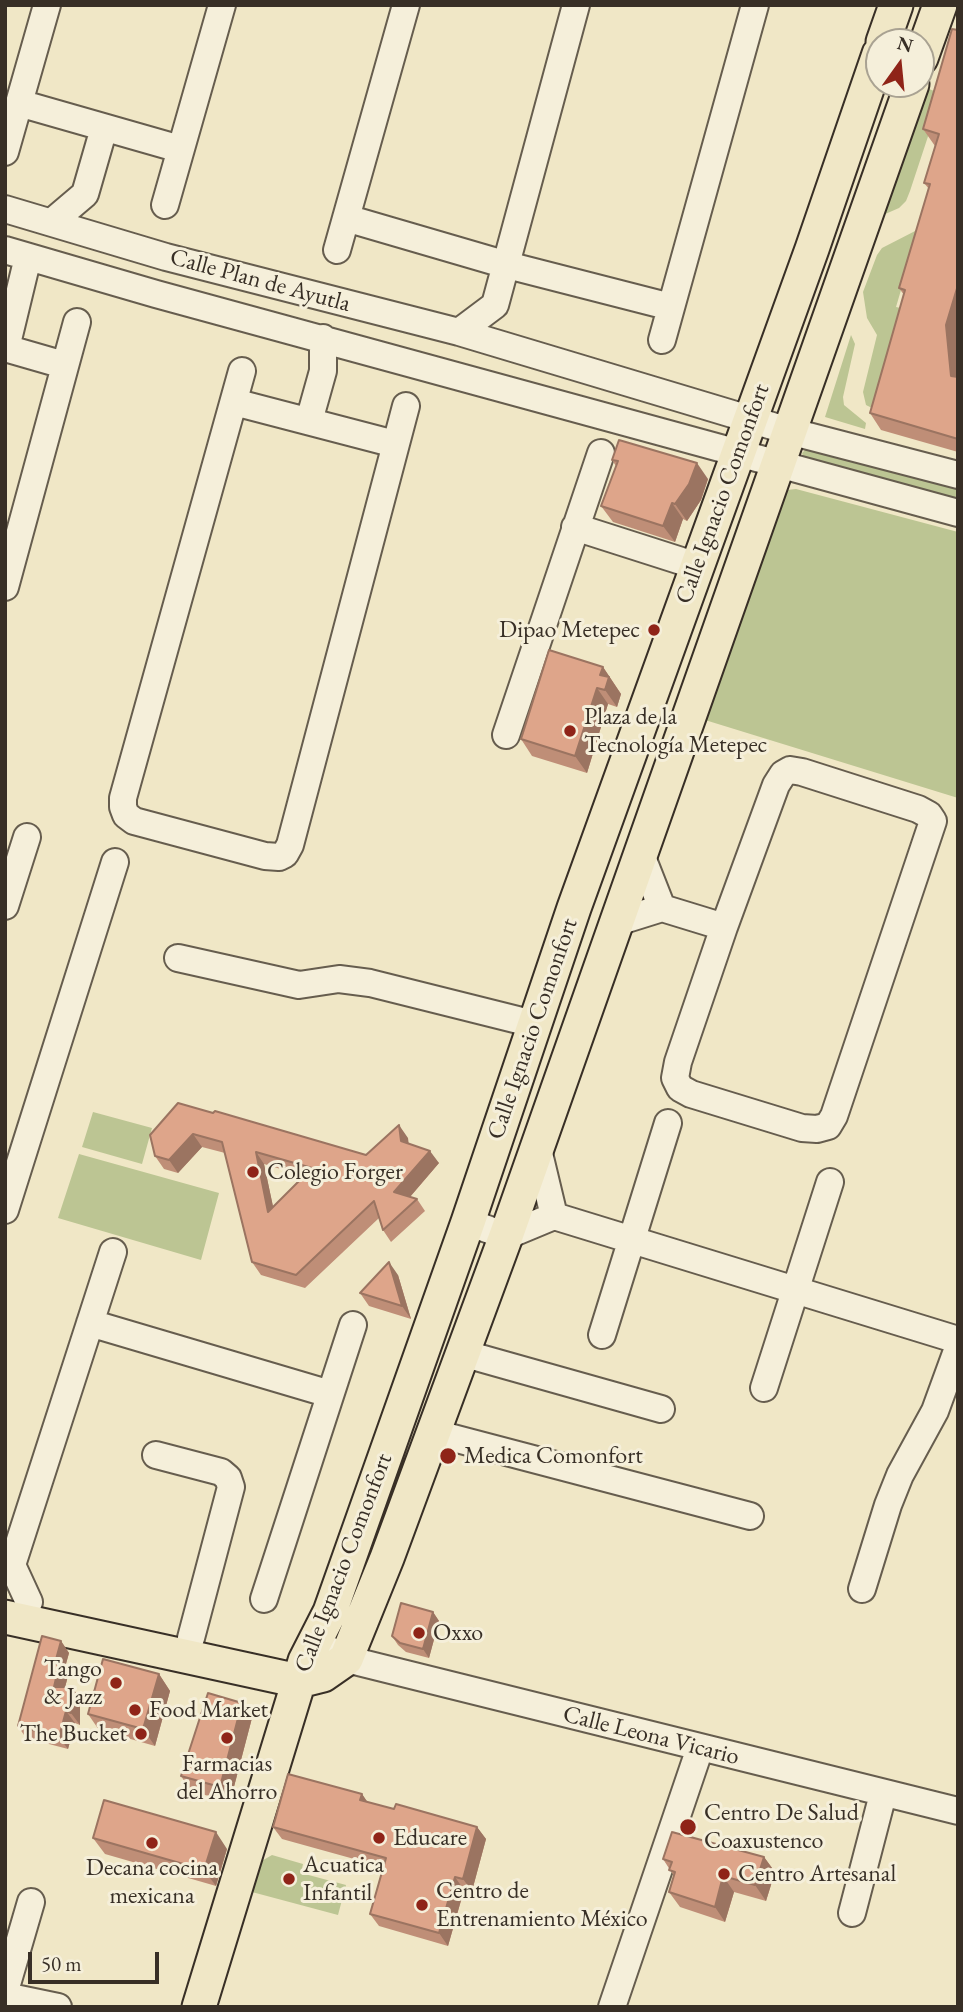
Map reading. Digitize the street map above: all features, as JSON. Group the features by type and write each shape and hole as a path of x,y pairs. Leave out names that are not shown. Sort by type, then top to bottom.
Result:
{"main road":[{"path":"888,28 896,5"},
{"path":"932,28 940,5"},
{"name":"Calle Ignacio Comonfort","path":"199,2007 299,1681 314,1641 330,1612 468,1222 534,1024 865,95"},
{"name":"Calle Ignacio Comonfort","path":"346,1659 387,1558 506,1236 614,923 779,465 907,98"},
{"path":"11,1590 70,1621 299,1681 323,1675 346,1659"},
{"path":"70,1621 191,1638 259,1653 281,1652 314,1641"}],"street":[{"path":"5,152 47,5"},
{"path":"165,205 222,5"},
{"path":"337,250 406,5"},
{"path":"459,332 495,305 576,5"},
{"path":"662,340 755,5"},
{"path":"19,103 180,149"},
{"path":"96,235 85,194 104,128"},
{"path":"52,222 85,194"},
{"name":"Calle Plan de Ayutla","path":"5,209 166,257 459,332 789,431 958,475"},
{"path":"346,219 507,265 671,307"},
{"path":"16,254 6,348 64,365"},
{"name":"Calle Plan de Ayutla","path":"16,254 958,513"},
{"name":"Calle Plan de Ayutla","path":"156,294 166,257"},
{"name":"Calle Plan de Ayutla","path":"194,304 205,267"},
{"path":"495,305 515,349 506,390"},
{"path":"5,587 77,321"},
{"path":"316,423 330,372 323,338"},
{"path":"330,372 356,349"},
{"path":"569,408 579,367"},
{"path":"242,371 123,798 126,816 134,821 265,856 279,857 285,854 290,845 406,406"},
{"path":"234,402 395,444"},
{"path":"506,735 601,453"},
{"path":"575,527 697,566"},
{"path":"790,770 918,809 929,815 933,821 828,1126 817,1129 802,1128 680,1088 675,1078 678,1062 724,927 776,785 783,774 790,770"},
{"path":"5,906 27,837"},
{"path":"640,852 662,908"},
{"path":"5,1210 115,862"},
{"path":"614,923 662,908 724,927"},
{"path":"178,958 299,985 339,979 370,983 534,1024"},
{"path":"602,1335 668,1123"},
{"path":"537,1145 554,1216"},
{"path":"764,1388 830,1182"},
{"path":"468,1222 506,1236 554,1216 958,1340"},
{"path":"11,1590 113,1252"},
{"path":"90,1322 330,1394"},
{"path":"264,1599 353,1325"},
{"path":"862,1589 888,1505 900,1475 935,1411 958,1348"},
{"path":"462,1353 661,1409"},
{"path":"434,1433 750,1516"},
{"path":"156,1455 221,1472 228,1478 230,1487 191,1638"},
{"name":"Calle Leona Vicario","path":"314,1641 346,1659 958,1811"},
{"path":"612,2007 700,1748"},
{"path":"852,1913 883,1794"},
{"path":"5,1991 31,1902"},
{"path":"5,1996 58,2007"}],"green space":[{"path":"935,91 942,94 906,201 899,208 883,215 926,98 935,98"},
{"path":"919,229 896,307 901,308 872,408 866,405 863,392 877,335 867,318 863,292 882,248"},
{"path":"851,335 855,344 843,397 844,405 866,423 865,429 825,417"},
{"path":"807,448 958,486 958,501 805,460 802,453"},
{"path":"796,489 958,532 958,798 705,720 787,490"},
{"path":"93,1112 152,1128 142,1164 82,1147"},
{"path":"79,1154 219,1193 201,1260 58,1218"},
{"name":"Acuatica Infantil","path":"272,1855 303,1864 301,1873 346,1885 338,1915 252,1892 260,1862"}],"building":[{"path":"952,29 958,30 958,285 946,325 951,376 958,377 958,439 870,413 905,290 899,288 930,184 924,183 939,134 923,129 932,98 935,98 935,88"},
{"path":"619,440 697,463 689,484 675,504 672,503 663,526 601,506 618,461 612,460"},
{"name":"Plaza de la Tecnología Metepec","path":"549,650 603,667 600,675 609,677 605,690 597,688 575,756 521,739"},
{"path":"178,1103 213,1113 215,1111 366,1155 399,1125 401,1141 430,1151 394,1192 417,1199 383,1230 374,1201 296,1275 252,1262 222,1142 193,1134 169,1160 155,1156 150,1135","holes":["256,1152 312,1168 268,1212"]},
{"path":"389,1262 402,1306 360,1293"},
{"name":"Oxxo","path":"401,1603 433,1612 423,1649 400,1643 392,1636"},
{"path":"42,1636 61,1641 55,1663 59,1665 54,1687 72,1687 71,1713 66,1711 59,1737 18,1726"},
{"path":"103,1659 159,1674 143,1729 88,1714"},
{"path":"208,1693 242,1703 220,1787 181,1776"},
{"name":"Educare","path":"288,1774 362,1794 360,1800 394,1809 396,1804 477,1827 463,1879 455,1877 439,1933 370,1914 386,1858 273,1827"},
{"path":"104,1800 216,1832 204,1870 93,1838"},
{"path":"672,1832 764,1857 755,1885 723,1876 715,1907 669,1892 675,1872 669,1870 672,1862 663,1859"}],"place":[{"name":"Dipao Metepec","path":"654,630"},
{"name":"Plaza de la Tecnología Metepec","path":"570,731"},
{"name":"Colegio Forger","path":"253,1172"},
{"name":"Medica Comonfort","path":"448,1456"},
{"name":"Oxxo","path":"419,1633"},
{"name":"Tango & Jazz","path":"116,1683"},
{"name":"Food Market","path":"135,1710"},
{"name":"The Bucket","path":"141,1734"},
{"name":"Farmacias del Ahorro","path":"227,1738"},
{"name":"Centro De Salud Coaxustenco","path":"688,1827"},
{"name":"Educare","path":"379,1838"},
{"name":"Decana cocina mexicana","path":"152,1843"},
{"name":"Centro Artesanal","path":"724,1874"},
{"name":"Acuatica Infantil","path":"289,1879"},
{"name":"Centro de Entrenamiento México","path":"422,1905"}]}
